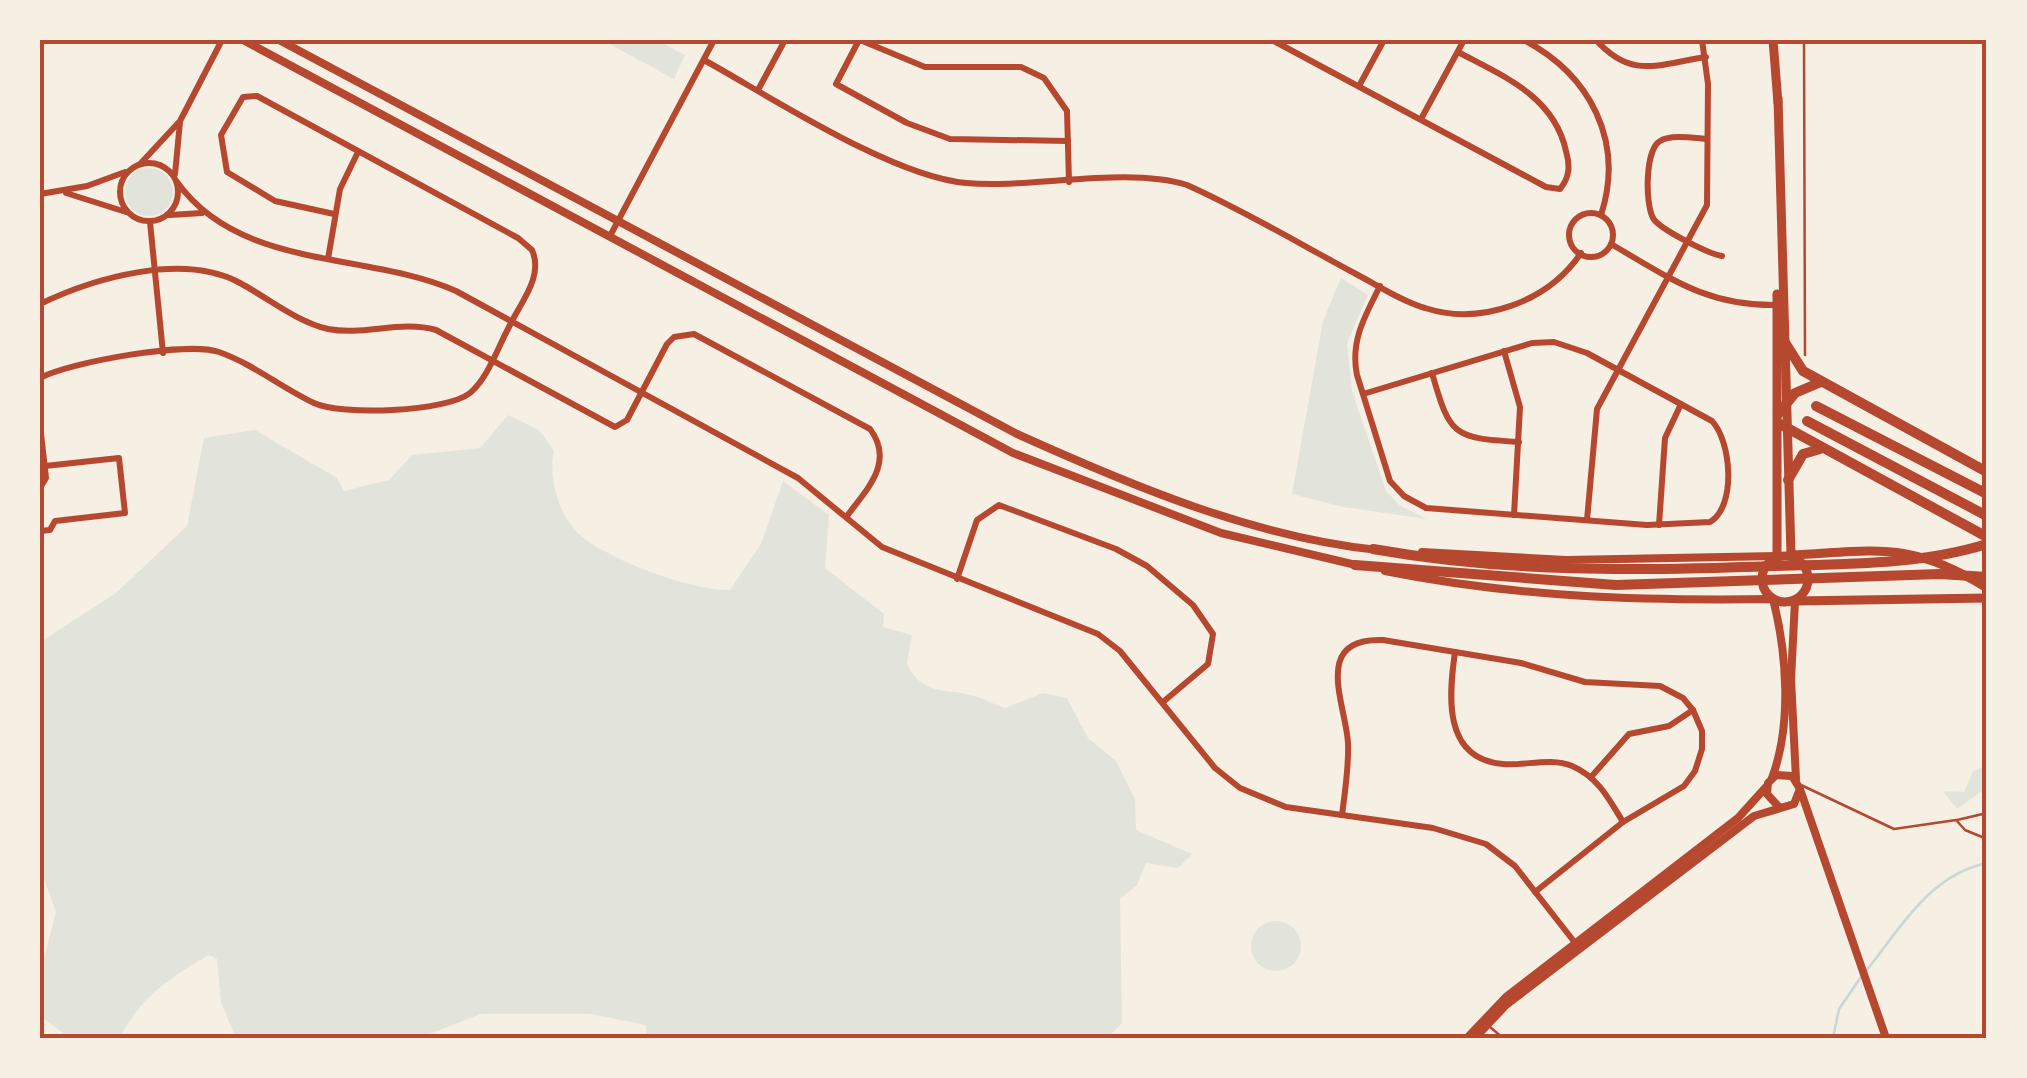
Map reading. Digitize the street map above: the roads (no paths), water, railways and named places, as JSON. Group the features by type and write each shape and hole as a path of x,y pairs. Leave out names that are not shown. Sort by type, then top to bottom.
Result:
{"highway":[{"path":"1784,341 1798,367 1821,382 1987,472"},
{"path":"1821,382 1804,387 1785,403 1781,422 1821,449 1987,540"},
{"path":"1816,406 1987,494"},
{"path":"1807,422 1987,516"},
{"path":"1788,480 1803,454 1821,449"},
{"path":"1372,549 1542,570 1692,569 1910,559 1987,540"},
{"path":"1354,565 1549,583 1691,584 1940,574 1987,577"}],"main road":[{"path":"1774,40 1785,403"},
{"path":"1778,98 1781,422 1777,556 1762,581 1772,599 1796,601 1987,598"},
{"path":"1781,422 1791,555 1808,576 1806,590 1796,601"},
{"path":"1777,556 1916,553 1956,568 1987,588"}],"street":[{"path":"40,194 60,192 138,164 180,121 222,40"},
{"path":"243,40 1013,452 1203,527 1354,565 1528,594 1674,601 1772,599 1781,640 1784,737 1770,781 1769,799 1778,806"},
{"path":"279,40 961,406 1075,460 1245,522 1372,549 1566,560 1777,556"},
{"path":"610,236 714,40"},
{"path":"758,90 784,40"},
{"path":"1068,141 964,142 907,123 836,84 860,40 926,67 1013,66 1037,72 1064,102 1068,141 1069,182"},
{"path":"1272,40 1550,189 1566,183 1565,146 1545,108 1518,84 1458,52"},
{"path":"1359,86 1384,40"},
{"path":"1422,120 1464,40"},
{"path":"1524,40 1566,68 1596,109 1608,156 1608,190 1601,215"},
{"path":"1596,40 1616,60 1632,67 1706,57"},
{"path":"1587,520 1594,419 1707,205 1706,57 1702,40"},
{"path":"704,60 920,173 969,184 1167,180 1187,185 1426,308 1479,314 1535,294 1563,276 1580,254"},
{"path":"40,378 76,363 163,353 220,352 313,403 355,412 461,399 475,389 536,274 536,258 526,243 250,95 239,103 221,135 224,164 234,180 288,206 334,214"},
{"path":"167,216 178,201 180,121"},
{"path":"1707,138 1666,138 1651,155 1652,215 1688,241 1722,256"},
{"path":"328,260 342,182 358,152"},
{"path":"138,164 157,164 203,213 274,248 428,279 798,478 882,547 1098,634 1120,651 1215,768 1240,788 1286,808 1476,839 1507,859 1578,946"},
{"path":"128,213 120,196 130,170"},
{"path":"60,192 150,222 167,216 203,213"},
{"path":"1588,213 1601,215 1612,227 1611,244 1595,256 1580,254 1570,238 1572,225 1588,213"},
{"path":"150,222 163,353"},
{"path":"1611,244 1720,302 1777,305"},
{"path":"40,304 96,280 210,270 322,327 424,327 616,427 627,420 667,344 674,337 694,334 861,423 877,438 881,460 878,471 847,516"},
{"path":"1364,394 1504,351 1554,342 1618,370 1712,420 1724,438 1726,502 1722,512 1710,522 1659,525 1426,508 1404,496 1386,471 1364,394 1355,347 1380,286"},
{"path":"1504,351 1520,407 1514,515"},
{"path":"1432,373 1448,424 1455,432 1473,439 1519,442"},
{"path":"1659,525 1665,438 1682,404"},
{"path":"40,424 46,478 40,488"},
{"path":"40,532 50,530 55,520 125,513 119,458 45,466"},
{"path":"957,578 977,520 999,505 1132,557 1179,591 1213,634 1208,664 1164,702"},
{"path":"1788,806 1798,800 1799,784 1790,679 1796,601"},
{"path":"1342,815 1348,746 1335,683 1343,657 1357,644 1374,640 1455,652 1521,663 1586,682 1660,686 1683,698 1693,710 1703,740 1695,771 1676,792 1623,822 1535,892"},
{"path":"1455,652 1448,709 1458,734 1471,749 1499,763 1565,764 1591,777 1623,822"},
{"path":"1591,777 1629,734 1669,726 1693,710"},
{"path":"1467,1038 1738,818 1770,781 1782,774 1799,784 1886,1038"},
{"path":"1578,946 1754,816 1788,806 1811,819"},
{"path":"1475,1038 1485,1021"}],"lane":[{"path":"1804,40 1805,355"},
{"path":"1799,784 1894,829 1987,813"},
{"path":"1956,820 1965,830 1987,839"},
{"path":"1485,1021 1503,1038"}],"waterway":[{"path":"1866,971 1932,891 1967,869 1987,863"},
{"path":"1833,1038 1839,1009 1861,977"}]}
